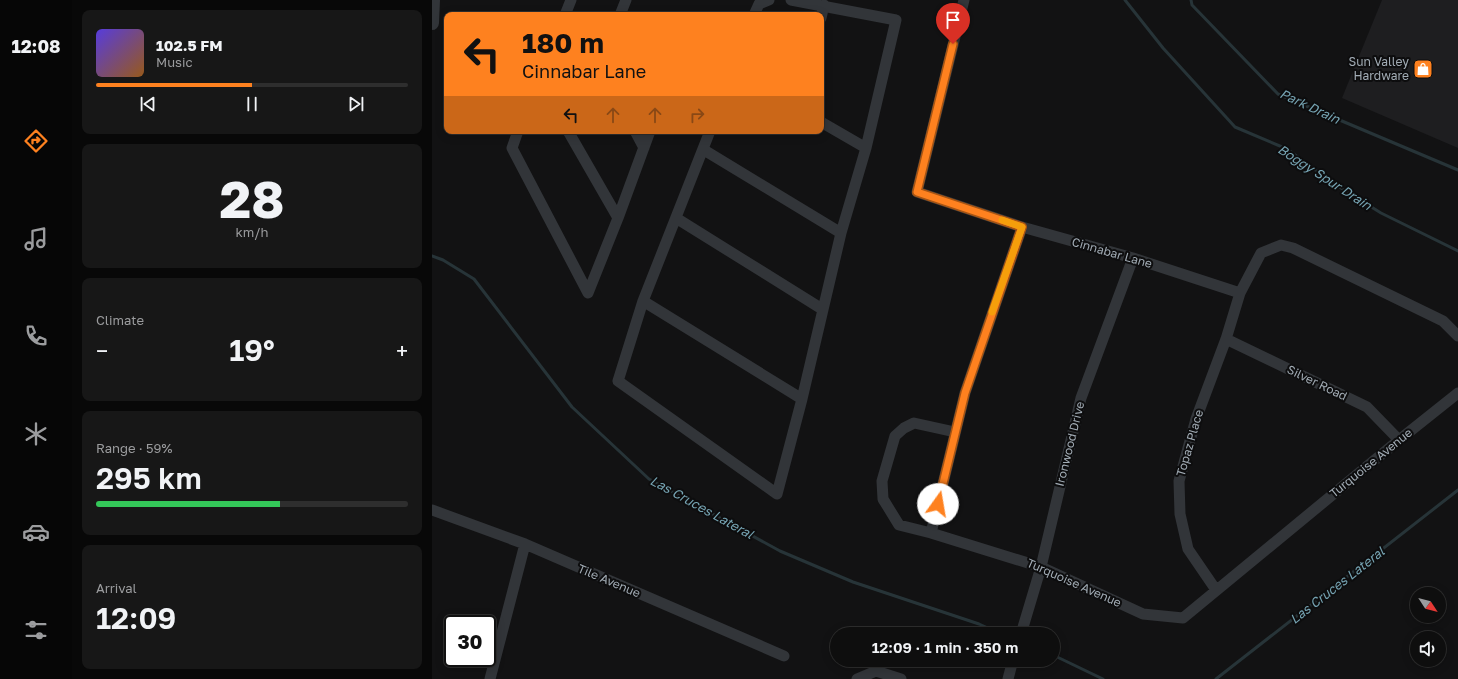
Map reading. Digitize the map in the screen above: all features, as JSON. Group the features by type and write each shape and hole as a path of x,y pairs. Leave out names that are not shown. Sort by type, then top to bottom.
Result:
{"street":[{"path":"432,23 433,0"},
{"path":"621,12 626,0"},
{"path":"755,12 759,4 769,0"},
{"path":"709,134 643,301 618,381 776,494 802,399 841,233 866,148 896,20 805,1 791,0"},
{"name":"Cinnabar Lane","path":"964,0 917,192 1022,227 1133,258 1240,293"},
{"path":"822,12 824,5"},
{"path":"824,124 866,148"},
{"path":"517,134 512,148 588,293 649,134"},
{"path":"570,134 618,218"},
{"path":"636,134 644,148"},
{"path":"704,150 841,233"},
{"path":"676,218 822,309"},
{"path":"931,533 955,432 975,362 1022,227"},
{"path":"1240,293 1261,253 1281,245 1293,248 1443,321 1458,336"},
{"name":"Ironwood Drive","path":"1023,627 1040,567 1081,398 1133,258"},
{"name":"Topaz Place","path":"1216,590 1188,549 1180,514 1179,481 1196,419 1226,339 1240,293"},
{"path":"643,301 802,399"},
{"name":"Silver Road","path":"1226,339 1367,407 1398,440"},
{"name":"Turquoise Avenue","path":"955,432 914,423 904,428 895,436 882,481 883,499 899,525 931,533 1040,567 1143,614 1183,618 1398,440 1458,393"},
{"name":"Tile Avenue","path":"432,510 525,544 784,656"},
{"path":"490,679 525,544"},
{"path":"1008,679 1011,667"},
{"path":"857,679 876,671 900,679"}],"shaded area":[{"path":"1382,0 1458,0 1458,148 1342,98"}],"waterway":[{"name":"Boggy Spur Drain","path":"1125,0 1163,48 1235,127 1287,149 1333,183 1381,213 1458,251"},
{"name":"Park Drain","path":"1191,0 1192,5 1278,94 1458,170"},
{"name":"Las Cruces Lateral","path":"432,256 443,260 474,279 572,407 649,479 780,551 853,582 986,627"},
{"name":"Las Cruces Lateral","path":"1216,679 1458,490"},
{"name":"Las Cruces Lateral","path":"1060,658 1103,679"}],"slow traffic":[{"path":"992,312 1022,227 1002,220"}],"place":[{"name":"Sun Valley Hardware","path":"1423,69"}],"route":[{"path":"938,504 965,393 1022,227 917,192 953,44"}]}
